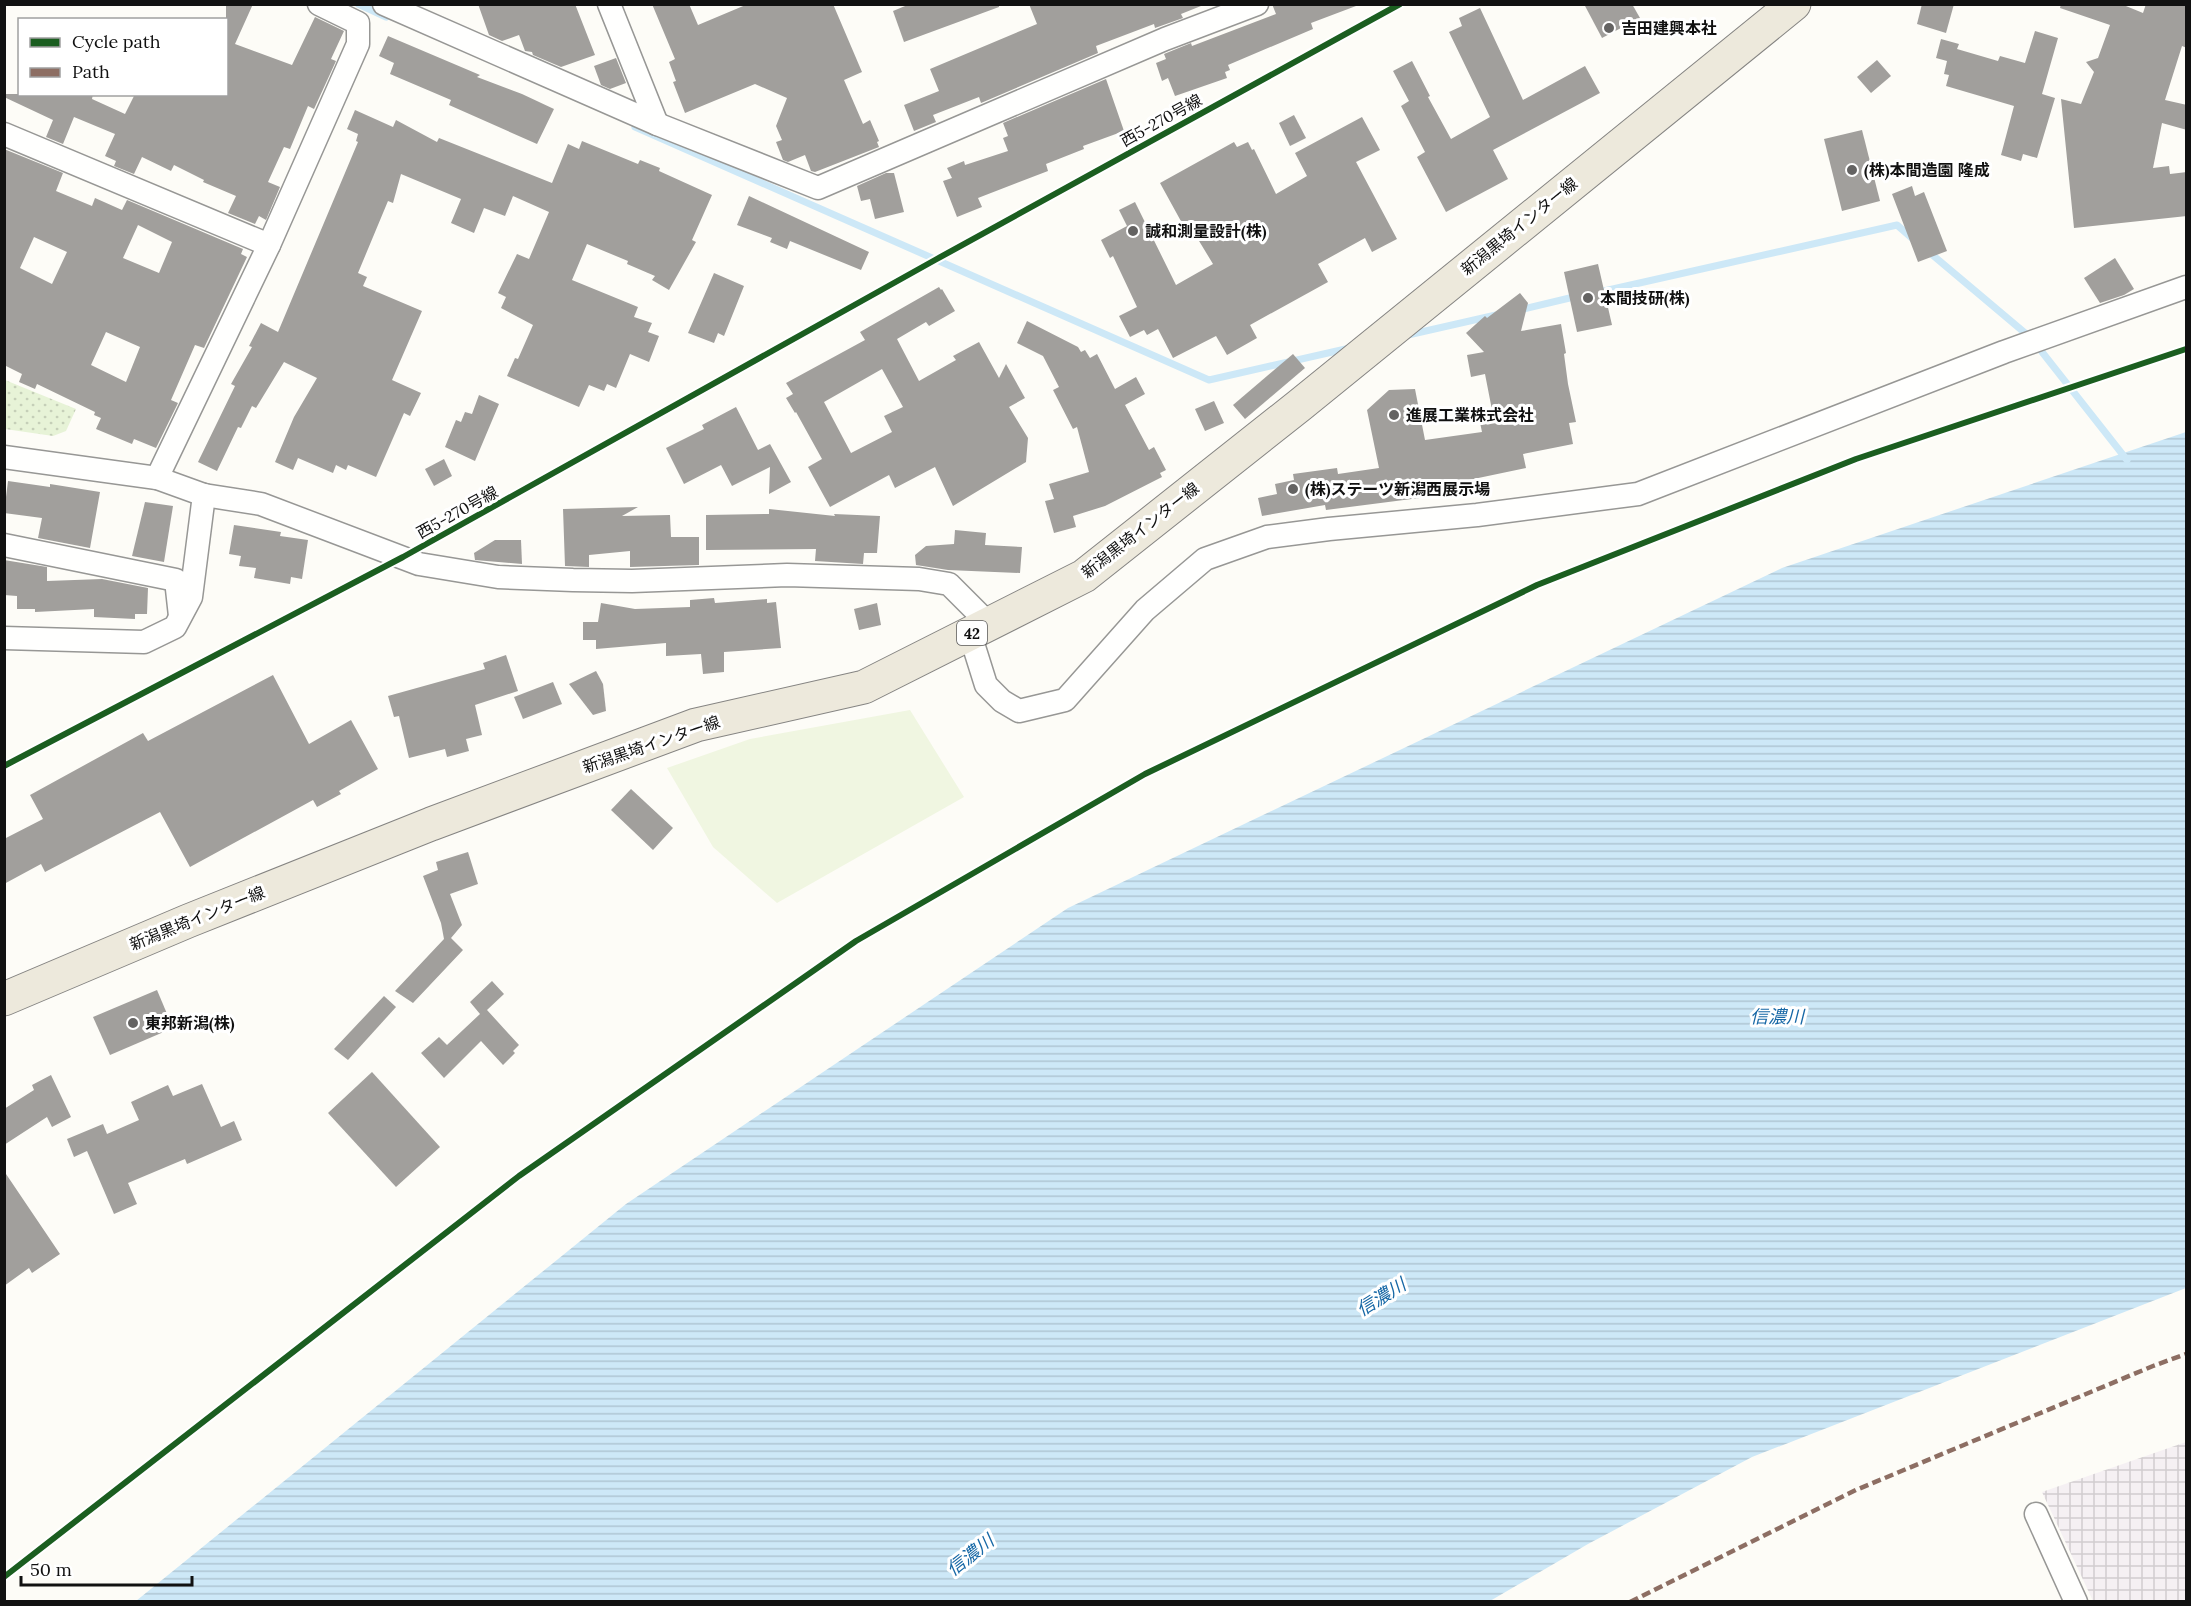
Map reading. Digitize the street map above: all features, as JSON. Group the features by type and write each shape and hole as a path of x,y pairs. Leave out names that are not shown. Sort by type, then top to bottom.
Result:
{"main road":[{"name":"新潟黒埼インター線","path":"4,999 188,921 431,824 696,725 864,687 1084,576 1300,405 1794,4"}],"street":[{"path":"158,478 269,245 358,44 358,23 319,4"},
{"path":"384,4 657,124 818,188 1154,44 1257,4"},
{"path":"609,4 657,124"},
{"path":"4,134 269,245"},
{"path":"4,457 158,478 204,495 261,504 419,564 487,575 632,581 787,575 919,579 949,584 980,629 986,685 1002,701 1019,711 1065,700 1145,610 1205,559 1267,537 1477,515 1638,494 2004,352 2187,287"},
{"path":"4,638 144,642 175,627 191,597 204,495"},
{"path":"4,545 176,580 180,617"},
{"path":"2036,1514 2076,1602"}],"shaded area":[{"path":"2186,1442 2186,1601 2093,1601 2042,1492"}],"green space":[{"path":"5,380 76,409 66,431 53,436 5,429"},
{"path":"910,710 964,797 777,903 713,847 667,768 750,739"}],"water":[{"name":"信濃川","path":"2186,432 2186,1288 1752,1457 1588,1544 1490,1601 136,1601 626,1204 1068,908 1782,568"}],"building":[{"path":"226,4 253,4 235,44 292,65 315,17 344,31 331,59 336,61 314,109 308,106 290,149 284,147 268,182 280,187 266,220 259,216 255,224 228,213 236,196 203,182 204,180 174,165 171,171 142,157 134,174 114,166 116,161 105,156 115,134 74,117 63,144 46,137 53,120 4,97 4,94 93,96 92,99 125,114 134,96 228,96 228,18 226,18"},
{"path":"478,4 575,4 595,55 561,67 533,55 532,52 525,51 519,35 502,41 489,35"},
{"path":"652,4 689,4 698,25 748,4 833,4 862,72 844,80 863,124 870,120 879,141 877,142 879,147 815,172 811,171 805,155 788,162 783,160 776,142 782,140 776,126 787,98 755,84 685,113 673,82 676,81 669,62 675,59"},
{"path":"910,4 999,4 999,7 904,42 893,11"},
{"path":"1029,4 1201,4 1201,6 1181,14 1183,18 1155,28 1154,24 1096,46 1098,53 981,103 979,97 933,115 936,122 914,131 904,105 939,91 930,69 1037,24"},
{"path":"1272,4 1356,4 1356,6 1311,23 1313,29 1228,65 1230,70 1225,72 1227,78 1175,96 1168,78 1162,81 1156,63 1166,59 1164,54 1191,43 1192,46 1276,14"},
{"name":"吉田建興本社","path":"1584,4 1632,4 1640,18 1602,38"},
{"path":"1922,4 1954,4 1946,33 1917,24"},
{"path":"2061,4 2121,4 2143,13 2146,4 2187,4 2187,48 2182,46 2165,100 2187,105 2187,130 2162,123 2153,168 2169,166 2170,174 2187,172 2187,216 2074,228 2061,99 2081,104 2094,72 2086,62 2098,58 2110,25 2060,8"},
{"path":"1480,8 1523,100 1585,66 1600,93 1493,150 1508,179 1446,212 1417,157 1425,152 1401,106 1409,101 1393,71 1412,61 1451,139 1490,117 1449,32 1462,26 1459,18"},
{"path":"2035,31 2058,38 2042,94 2055,98 2037,158 2023,154 2021,161 2001,155 2014,106 1946,86 1949,75 1944,74 1947,61 1936,58 1941,39 1959,44 1957,49 1998,61 2000,56 2025,63"},
{"path":"388,36 554,109 537,144 449,105 451,100 390,74 394,63 379,56"},
{"path":"616,58 626,83 610,89 601,85 594,66"},
{"path":"1877,60 1891,76 1871,93 1857,77"},
{"path":"1106,79 1124,131 1083,146 1084,149 1046,164 1048,171 978,198 982,207 957,217 943,181 952,178 947,168 964,161 965,165 1008,151 1003,138 1008,136 1003,123"},
{"path":"355,110 393,127 396,120 437,142 439,138 552,183 568,144 579,149 582,141 638,164 640,160 660,168 659,171 712,195 692,240 696,242 669,290 652,280 655,276 627,264 628,261 587,244 572,280 638,307 634,317 652,323 648,332 659,336 649,362 630,354 616,388 607,384 604,391 589,385 579,407 507,376 515,358 518,359 533,325 501,308 506,297 498,293 517,254 529,259 549,212 513,196 505,216 484,208 474,233 451,223 461,199 401,174 393,203 388,201 358,273 367,277 363,286 422,311 392,380 421,393 410,416 404,413 376,477 348,465 346,470 336,465 333,473 298,458 293,470 275,462 294,417 317,378 284,362 256,408 252,406 241,428 238,427 217,471 198,462 235,386 231,384 252,347 249,346 261,323 278,332 358,142 356,141 358,134 347,129"},
{"path":"1294,115 1306,138 1290,146 1279,123"},
{"path":"1362,117 1380,150 1356,162 1397,239 1372,252 1365,238 1318,264 1328,282 1250,325 1257,338 1227,355 1216,336 1173,358 1158,329 1147,335 1144,330 1130,337 1119,316 1137,307 1113,256 1110,258 1101,240 1127,226 1119,210 1135,202 1176,285 1213,264 1193,231 1188,234 1160,183 1234,142 1237,147 1248,142 1252,150 1254,149 1276,194 1307,176 1295,153"},
{"name":"(株)本間造園 隆成","path":"1862,130 1880,201 1842,211 1824,139"},
{"path":"4,149 63,173 56,191 92,206 95,198 122,210 127,200 243,249 241,254 247,257 204,348 195,345 171,400 178,403 156,448 134,439 132,444 96,429 101,418 94,415 95,412 37,384 35,389 19,382 22,374 4,365","holes":["138,225 172,242 159,273 123,258","34,237 67,252 52,284 20,268","106,332 140,347 126,382 91,365"]},
{"path":"886,173 894,173 904,212 875,219 870,199 861,201 857,186"},
{"path":"1912,186 1915,196 1924,192 1947,251 1918,262 1892,194"},
{"path":"749,196 869,252 861,270 790,241 787,249 770,242 772,238 737,225"},
{"path":"2115,258 2134,289 2100,303 2084,278"},
{"name":"本間技研(株)","path":"1598,264 1612,325 1577,332 1564,272"},
{"path":"714,273 744,286 724,336 718,333 714,343 688,333"},
{"path":"939,287 942,289 955,311 929,326 926,322 897,339 919,381 956,360 953,356 979,342 999,378 1006,364 1025,398 1009,407 1028,438 1026,462 953,506 935,467 895,488 889,475 830,507 808,467 822,459 786,398 793,394 786,383 865,340 860,332","holes":["882,369 903,407 884,416 892,432 851,453 824,402"]},
{"path":"1520,293 1528,303 1521,331 1561,324 1568,384 1576,422 1569,423 1573,444 1523,454 1526,468 1464,481 1466,492 1326,510 1325,505 1262,516 1258,498 1277,494 1275,484 1294,480 1293,474 1337,468 1338,474 1379,468 1367,410 1389,390 1415,389 1425,440 1482,432 1478,413 1492,410 1485,374 1471,377 1467,355 1484,352 1466,333 1485,316 1487,318"},
{"path":"1027,321 1078,347 1081,352 1085,350 1090,358 1097,354 1115,389 1136,377 1145,394 1125,405 1149,450 1154,447 1166,470 1160,473 1162,477 1105,506 1073,516 1076,527 1054,533 1045,501 1054,499 1049,484 1089,472 1077,427 1073,429 1053,390 1059,387 1043,356 1017,343"},
{"path":"1293,354 1305,368 1245,419 1233,405"},
{"path":"479,395 499,404 475,461 445,447 456,420 461,422 465,412 472,414"},
{"path":"1214,401 1224,423 1205,431 1195,409"},
{"path":"736,407 758,450 770,444 791,482 769,494 770,467 732,486 721,465 684,484 666,448 704,429 702,425"},
{"path":"444,459 452,476 434,486 425,469"},
{"path":"8,481 50,487 50,484 100,492 90,548 38,538 42,518 4,513"},
{"path":"145,502 173,506 164,562 132,556"},
{"path":"638,507 622,516 670,515 671,537 699,537 699,565 630,567 630,551 589,555 589,567 565,566 563,509"},
{"path":"769,509 835,516 834,514 880,516 877,553 864,553 863,564 815,561 816,549 706,550 706,515 769,514"},
{"path":"234,525 281,532 280,536 308,540 302,579 291,577 290,584 254,578 256,568 239,566 241,556 229,554"},
{"path":"955,530 986,533 985,545 1022,547 1020,573 948,570 916,565 915,555 926,546 954,544"},
{"path":"495,540 521,540 522,564 475,560 474,553"},
{"path":"4,560 47,567 47,581 102,579 148,588 147,614 135,614 135,619 94,617 94,609 35,612 35,609 17,609 17,596 4,595"},
{"path":"714,598 715,603 767,599 767,603 776,602 781,648 724,652 724,672 703,674 701,654 666,656 666,643 596,649 596,640 583,640 583,622 598,622 601,603 635,609 690,607 690,600"},
{"path":"877,603 881,625 859,630 854,609"},
{"path":"506,655 518,691 475,705 482,735 466,739 469,751 447,757 445,749 409,758 399,716 394,717 388,696 485,669 483,663"},
{"path":"596,671 603,684 606,711 593,715 569,684"},
{"path":"273,675 309,744 351,720 378,769 339,791 341,794 317,807 313,800 190,867 160,812 45,872 41,864 4,884 4,839 43,819 30,795 143,733 148,741"},
{"path":"553,682 562,704 523,719 514,697"},
{"path":"631,789 673,828 653,850 611,810"},
{"path":"468,852 478,884 450,894 462,925 451,938 463,950 413,1003 395,991 444,939 441,923 423,876 438,870 436,862"},
{"path":"492,981 504,994 487,1010 519,1045 513,1051 515,1053 503,1065 481,1041 444,1078 421,1053 439,1037 447,1045 480,1014 470,1002"},
{"name":"東邦新潟(株)","path":"157,990 173,1028 110,1055 93,1017"},
{"path":"384,996 396,1007 348,1060 334,1049"},
{"path":"372,1072 440,1147 396,1187 328,1113"},
{"path":"51,1075 71,1117 52,1127 47,1117 4,1145 4,1109 34,1090 32,1085"},
{"path":"202,1084 221,1127 234,1121 242,1140 187,1164 185,1159 128,1183 137,1204 114,1214 87,1151 74,1157 67,1139 103,1124 107,1134 139,1120 131,1102 168,1085 173,1096"},
{"path":"4,1171 60,1254 32,1273 29,1268 4,1286"}],"waterway":[{"path":"358,4 386,17"},
{"path":"635,127 1209,380 1350,348"},
{"path":"1595,293 1897,225 1913,239"},
{"path":"1929,252 2031,338 2127,460"},
{"path":"1519,310 1578,296"},
{"path":"1408,335 1496,315"}],"marked path":[{"path":"1630,1602 1856,1490 2186,1354"}],"cycle path":[{"name":"西5-270号線","path":"4,766 403,557 1400,4"},
{"path":"4,1577 519,1176 856,941 1145,774 1537,585 1856,459 2186,349"}],"place":[{"name":"吉田建興本社","path":"1609,28"},
{"name":"(株)本間造園 隆成","path":"1852,170"},
{"name":"誠和測量設計(株)","path":"1133,231"},
{"name":"本間技研(株)","path":"1588,298"},
{"name":"進展工業株式会社","path":"1394,415"},
{"name":"(株)ステーツ新潟西展示場","path":"1293,489"},
{"name":"東邦新潟(株)","path":"133,1023"}]}
